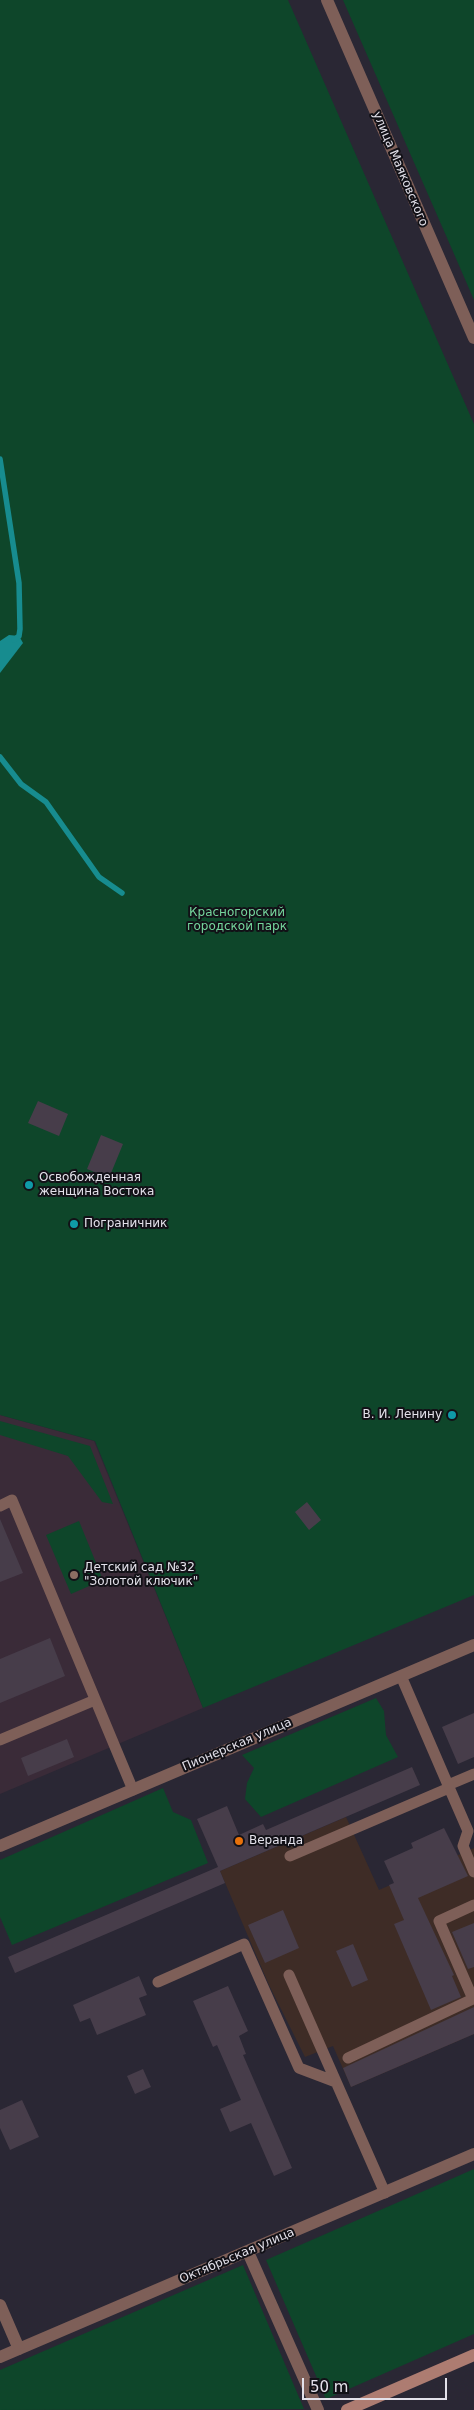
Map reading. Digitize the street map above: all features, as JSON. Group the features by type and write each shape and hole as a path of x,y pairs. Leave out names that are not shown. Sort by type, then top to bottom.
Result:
{"main road":[{"path":"347,2410 474,2355"}],"street":[{"name":"улица Маяковского","path":"327,0 474,338"},
{"name":"Пионерская улица","path":"0,1846 474,1645"},
{"name":"Октябрьская улица","path":"0,2357 474,2154"},
{"path":"248,2252 318,2410"},
{"path":"0,2305 19,2349"}],"lane":[{"path":"0,1506 12,1500 133,1790"},
{"path":"401,1676 449,1787 471,1831 463,1846 474,1872"},
{"path":"0,1740 96,1700"},
{"path":"290,1856 449,1787 474,1774"},
{"path":"348,2058 473,1999 471,1985 439,1921 474,1905"},
{"path":"158,1982 244,1944 299,2068 336,2082"},
{"path":"289,1975 385,2193"}],"shaded area":[{"path":"9,635 19,636 23,643 0,673 0,641"},
{"name":"Детский сад №32 \"Золотой ключик\"","path":"0,1415 94,1441 203,1708 0,1794"},
{"path":"346,1817 379,1890 474,1848 474,2034 351,2087 333,2046 305,2057 269,1985 220,1871"}],"green space":[{"name":"Красногорский городской парк","path":"0,0 288,0 474,424 474,1595 203,1708 95,1441 0,1415"},
{"path":"343,0 474,0 474,300 451,247"},
{"path":"0,1421 90,1446 113,1504 102,1502 68,1456 0,1435"},
{"path":"79,1521 103,1580 71,1594 46,1535"},
{"path":"376,1698 384,1711 386,1735 398,1757 261,1817 245,1799 247,1783 254,1768 242,1755"},
{"path":"163,1788 173,1812 191,1820 208,1863 12,1945 0,1917 0,1860"},
{"path":"474,2169 474,2334 326,2399 266,2260"},
{"path":"243,2265 304,2409 0,2410 0,2370"}],"building":[{"path":"38,1101 68,1114 59,1136 28,1123"},
{"path":"101,1135 123,1144 109,1178 87,1169"},
{"path":"307,1502 321,1520 309,1530 295,1512"},
{"path":"0,1519 23,1573 0,1582"},
{"path":"50,1638 65,1676 0,1703 0,1659"},
{"path":"474,1713 474,1757 458,1764 442,1727"},
{"path":"67,1739 74,1757 28,1776 21,1758"},
{"path":"412,1767 420,1785 220,1871 225,1883 15,1973 8,1957 218,1867 197,1819 227,1806 239,1835 263,1824 266,1830"},
{"path":"444,1828 468,1876 418,1898 454,1975 452,1976 461,1997 431,2010 394,1924 404,1920 389,1885 394,1883 384,1861 413,1848 411,1843"},
{"path":"283,1910 299,1948 265,1963 248,1925"},
{"path":"474,1923 474,1967 468,1969 452,1932"},
{"path":"353,1944 368,1980 352,1987 336,1951"},
{"path":"139,1976 147,1995 139,1998 146,2015 97,2035 90,2018 80,2022 73,2005"},
{"path":"228,1986 248,2031 239,2036 246,2054 243,2055 292,2168 274,2176 251,2123 230,2132 220,2109 241,2100 217,2045 213,2047 193,2001"},
{"path":"474,2007 474,2034 351,2087 343,2068"},
{"path":"143,2069 151,2087 135,2094 127,2076"},
{"path":"22,2100 39,2137 10,2150 0,2128 0,2110"}],"waterway":[{"path":"0,459 19,583 20,629 19,636 14,640"},
{"path":"0,757 21,784 46,802 99,877 122,893"}],"place":[{"name":"Освобожденная женщина Востока","path":"29,1185"},
{"name":"Пограничник","path":"74,1224"},
{"name":"В. И. Ленину","path":"452,1415"},
{"name":"Детский сад №32 \"Золотой ключик\"","path":"74,1575"},
{"name":"Веранда","path":"239,1841"}]}
